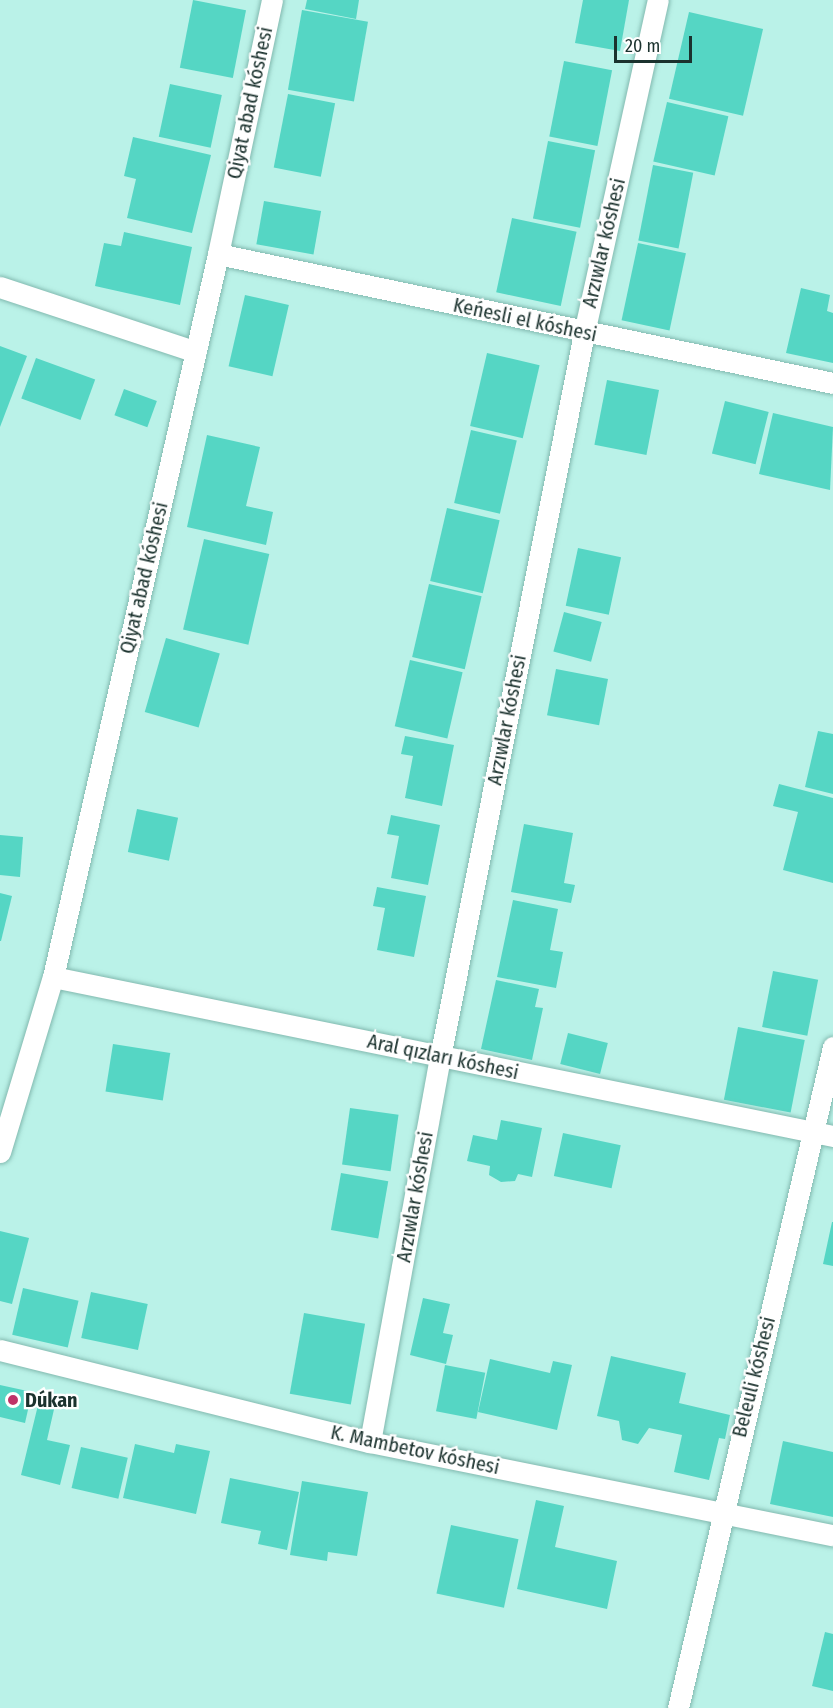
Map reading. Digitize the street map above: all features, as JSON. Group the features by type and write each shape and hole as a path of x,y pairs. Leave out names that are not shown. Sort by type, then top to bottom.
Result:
{"street":[{"name":"Qiyat abad kóshesi","path":"0,1152 52,977 196,352 272,0"},
{"name":"Arzıwlar kóshesi","path":"370,1442 440,1057 584,333 658,0"},
{"name":"Keńesli el kóshesi","path":"218,254 584,333 833,382"},
{"path":"0,287 196,352"},
{"name":"Aral qızları kóshesi","path":"52,977 824,1134"},
{"name":"Beleuli kóshesi","path":"678,1708 721,1512 824,1134 833,1047"},
{"name":"K. Mambetov kóshesi","path":"0,1350 370,1442 833,1535"}],"building":[{"path":"193,0 246,10 233,78 180,68"},
{"path":"307,0 359,0 356,19 305,9"},
{"path":"583,0 629,0 620,51 575,43"},
{"path":"302,10 368,22 354,101 288,90"},
{"path":"689,12 763,29 743,116 669,99"},
{"path":"564,61 612,70 597,146 549,137"},
{"path":"170,84 222,95 211,148 159,137"},
{"path":"288,94 335,103 321,177 274,168"},
{"path":"667,102 728,116 715,176 653,161"},
{"path":"133,137 211,155 192,233 127,218 136,179 124,176"},
{"path":"548,141 595,150 580,228 533,219"},
{"path":"653,165 693,173 679,248 638,241"},
{"path":"264,201 321,211 313,254 256,244"},
{"path":"512,218 577,232 561,306 496,292"},
{"path":"124,232 192,247 180,305 95,286 104,243 121,246"},
{"path":"638,243 686,253 670,330 622,320"},
{"path":"801,288 830,295 827,311 833,313 833,363 786,353"},
{"path":"245,295 289,305 272,376 229,366"},
{"path":"0,346 27,356 0,427"},
{"path":"487,353 540,365 523,438 470,426"},
{"path":"36,358 95,380 80,420 21,398"},
{"path":"607,380 659,390 646,455 594,445"},
{"path":"124,389 157,401 147,427 114,415"},
{"path":"725,401 769,412 756,464 712,453"},
{"path":"773,413 833,427 830,490 759,474"},
{"path":"471,430 517,441 500,514 454,503"},
{"path":"207,435 260,447 246,506 273,512 266,545 187,527"},
{"path":"447,508 500,520 483,593 430,581"},
{"path":"204,539 269,554 248,645 183,630"},
{"path":"578,548 621,557 609,615 566,606"},
{"path":"429,584 482,596 465,669 412,657"},
{"path":"564,612 602,622 591,662 553,652"},
{"path":"166,638 220,653 199,727 145,712"},
{"path":"410,660 463,672 447,738 395,726"},
{"path":"556,669 608,679 599,725 547,715"},
{"path":"818,731 833,734 833,794 805,787"},
{"path":"405,736 454,745 442,806 405,798 413,756 401,754"},
{"path":"779,784 833,798 833,883 783,870 798,812 773,806"},
{"path":"137,809 178,818 169,861 128,852"},
{"path":"391,815 440,825 428,885 391,878 399,836 387,834"},
{"path":"524,824 573,833 564,883 575,885 571,903 511,892"},
{"path":"0,835 23,837 20,877 0,875"},
{"path":"377,887 426,896 414,957 377,950 385,908 373,906"},
{"path":"0,893 12,896 1,941 0,941"},
{"path":"513,900 558,909 550,950 563,952 556,988 497,977"},
{"path":"773,971 818,980 807,1036 762,1027"},
{"path":"496,980 539,989 535,1007 543,1008 532,1060 481,1049"},
{"path":"738,1027 805,1040 791,1113 724,1100"},
{"path":"568,1033 608,1043 600,1074 560,1064"},
{"path":"113,1044 170,1053 163,1100 105,1091"},
{"path":"350,1108 399,1115 391,1171 342,1164"},
{"path":"501,1120 542,1128 532,1177 518,1174 515,1181 501,1182 489,1175 490,1166 467,1161 473,1135 497,1140"},
{"path":"563,1133 621,1145 612,1188 554,1176"},
{"path":"341,1173 388,1181 378,1238 331,1230"},
{"path":"833,1222 833,1266 823,1264"},
{"path":"0,1231 29,1238 12,1304 0,1301"},
{"path":"23,1288 79,1301 68,1348 12,1335"},
{"path":"91,1292 148,1304 138,1350 81,1338"},
{"path":"423,1298 450,1304 443,1333 453,1335 446,1364 410,1355"},
{"path":"304,1313 365,1324 351,1405 290,1394"},
{"path":"611,1356 686,1373 679,1403 730,1415 725,1439 719,1438 709,1480 674,1472 682,1435 649,1428 638,1444 622,1440 619,1421 597,1416"},
{"path":"490,1359 550,1373 553,1361 572,1365 557,1430 478,1412"},
{"path":"445,1365 485,1373 476,1419 436,1411"},
{"path":"0,1385 32,1392 25,1423 0,1417"},
{"path":"39,1401 55,1405 47,1440 70,1445 60,1485 21,1475"},
{"path":"783,1441 833,1452 833,1517 770,1504"},
{"path":"135,1444 174,1453 176,1444 210,1451 196,1514 123,1498"},
{"path":"81,1447 128,1458 118,1499 72,1488"},
{"path":"230,1478 299,1492 287,1550 258,1544 261,1531 221,1523"},
{"path":"302,1481 368,1492 357,1556 328,1552 327,1561 290,1555"},
{"path":"536,1500 564,1506 555,1547 617,1561 607,1609 517,1589"},
{"path":"451,1525 518,1539 504,1608 436,1593"},
{"path":"825,1632 833,1634 833,1691 812,1686"}],"place":[{"name":"Dúkan","path":"13,1400"}]}
